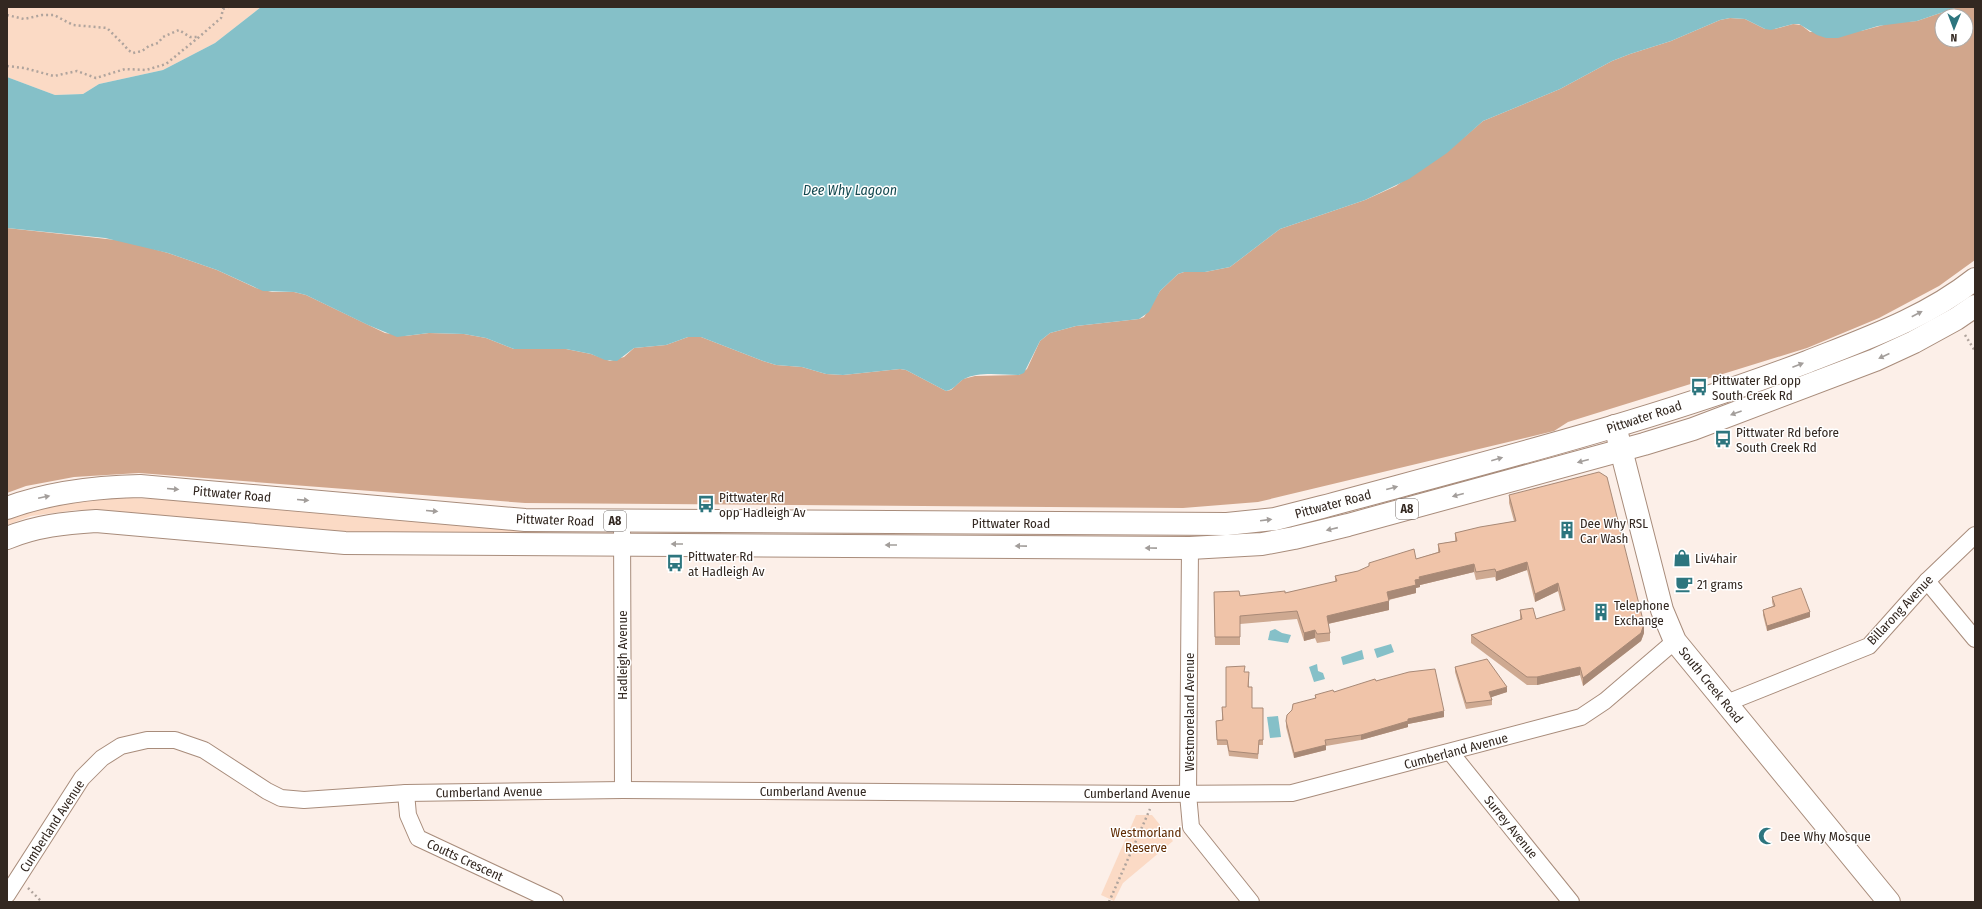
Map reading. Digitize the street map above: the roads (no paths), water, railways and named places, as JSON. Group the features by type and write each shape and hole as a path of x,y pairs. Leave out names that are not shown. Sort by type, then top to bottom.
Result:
{"main road":[{"name":"Pittwater Road","path":"7,508 27,501 76,490 140,486 526,520 1227,524 1276,518 1322,508 1615,426 1768,377 1886,331 1944,300 1975,279"},
{"name":"Pittwater Road","path":"7,538 21,532 56,524 96,521 345,542 1190,548 1262,544 1294,538 1621,451 1693,429 1875,360 1928,334 1975,306"},
{"name":"South Creek Road","path":"1615,426 1662,610 1675,641 1724,704 1889,902"}],"street":[{"name":"Hadleigh Avenue","path":"622,521 623,790"},
{"name":"Billarong Avenue","path":"1724,704 1869,646 1927,580 1975,534"},
{"name":"Westmoreland Avenue","path":"1190,548 1188,794 1191,827 1251,902"},
{"path":"1927,580 1975,639"},
{"name":"Cumberland Avenue","path":"7,895 82,778 102,758 121,746 147,740 175,740 204,750 267,791 281,798 304,800 406,793 623,790 1157,794 1292,793 1451,753 1581,717 1606,701 1675,641"},
{"name":"Surrey Avenue","path":"1451,753 1571,902"},
{"name":"Coutts Crescent","path":"406,793 408,815 418,838 555,902"}],"water":[{"name":"Dee Why Lagoon","path":"261,7 1958,7 1934,8 1934,15 1917,21 1878,26 1838,38 1826,38 1817,35 1799,24 1793,24 1771,30 1765,29 1745,19 1730,18 1720,20 1671,41 1630,54 1612,61 1560,89 1483,121 1447,153 1409,179 1365,200 1280,229 1230,267 1205,272 1184,272 1178,274 1160,291 1149,312 1139,319 1076,326 1050,333 1040,341 1024,373 1019,375 977,375 964,379 946,391 906,370 900,369 843,375 826,374 802,367 776,365 701,337 688,337 666,345 634,348 617,361 605,360 591,354 566,349 514,349 486,338 464,334 429,333 397,337 368,325 306,295 294,292 263,291 217,270 168,253 105,238 7,228 7,77 55,95 83,94 99,84 163,70 215,43"},
{"path":"1275,629 1282,633 1291,635 1288,643 1268,640 1270,631"},
{"path":"1391,644 1394,652 1377,658 1374,649"},
{"path":"1362,650 1364,659 1343,665 1341,657"},
{"path":"1317,664 1318,671 1323,673 1325,679 1314,682 1309,667"},
{"path":"1278,716 1281,737 1270,738 1267,717"}],"place":[{"name":"Pittwater Rd opp South Creek Rd","path":"1699,387"},
{"name":"Pittwater Rd before South Creek Rd","path":"1723,439"},
{"name":"Pittwater Rd opp Hadleigh Av","path":"706,504"},
{"name":"Dee Why RSL Car Wash","path":"1567,530"},
{"name":"Liv4hair","path":"1682,558"},
{"name":"Pittwater Rd at Hadleigh Av","path":"675,563"},
{"name":"21 grams","path":"1684,584"},
{"name":"Telephone Exchange","path":"1601,612"},
{"name":"Dee Why Mosque","path":"1767,836"}],"park label":[{"name":"Westmorland Reserve","path":"1146,840"}]}
